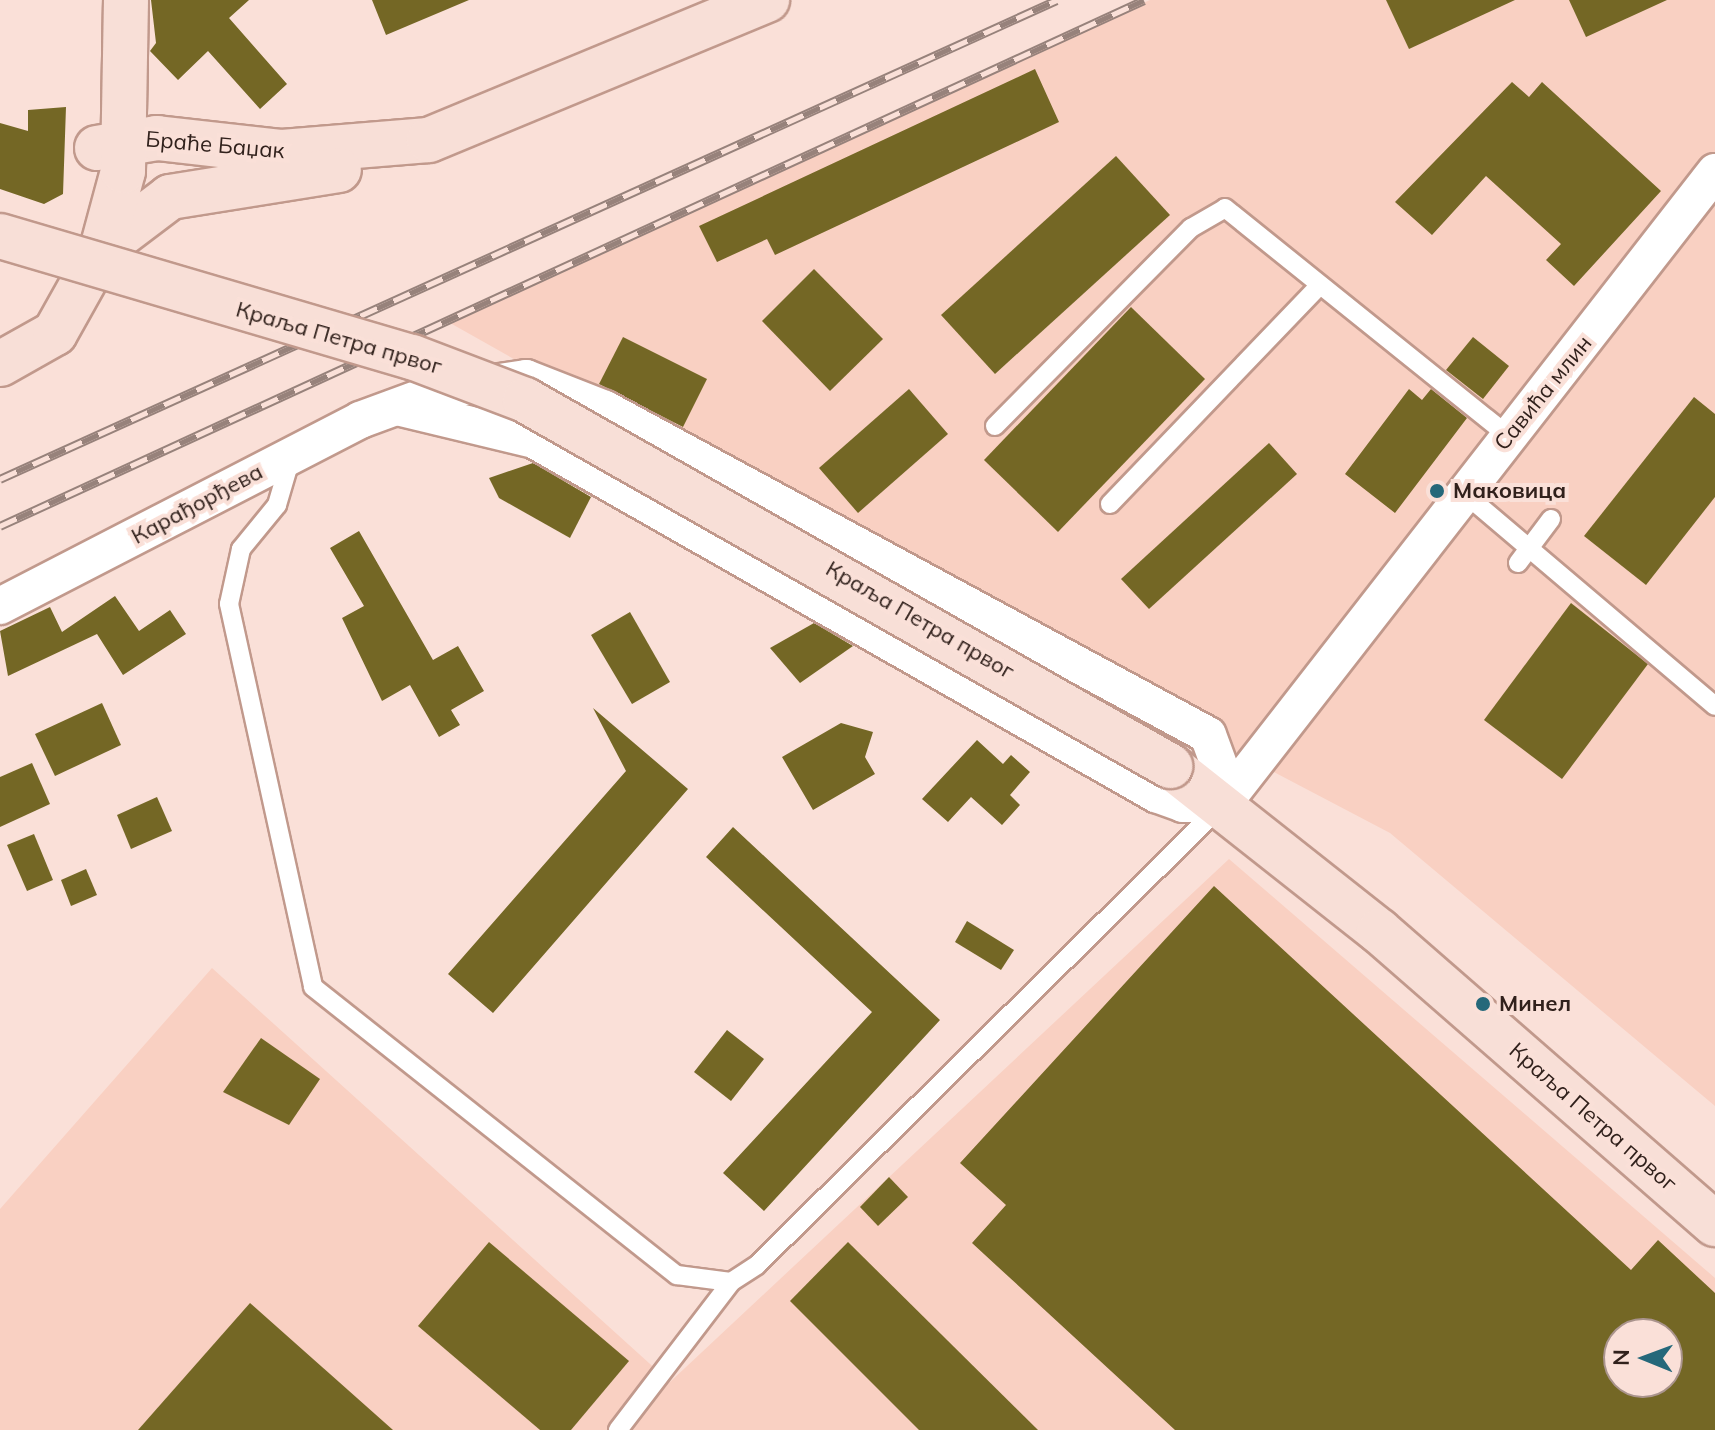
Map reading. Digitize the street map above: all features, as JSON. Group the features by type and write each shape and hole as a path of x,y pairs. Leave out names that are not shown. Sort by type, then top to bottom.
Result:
{"main road":[{"path":"102,0 115,153"},
{"path":"102,249 127,67 126,0"},
{"name":"Браће Баџак","path":"1,364 55,333 102,249 149,207 199,191 331,174 382,149 488,120 767,0"},
{"path":"127,67 156,111 195,144"},
{"name":"Браће Баџак","path":"1,364 69,261 115,153 195,144 382,149"},
{"path":"115,153 199,191"},
{"name":"Краља Петра првог","path":"0,236 412,357 525,400 1170,766 1223,804 1715,1224"}],"street":[{"name":"Савића млин","path":"1223,804 1715,172"},
{"name":"Карађорђева","path":"0,606 292,454 396,407 460,386 526,378 605,409 1208,735 1222,773 1223,804"},
{"path":"396,407 534,440 1156,794 1183,804 1223,804"}],"lane":[{"path":"995,426 1191,228 1225,208 1509,436"},
{"path":"1110,504 1320,285"},
{"path":"292,454 277,505 241,549 229,604 313,987 677,1275 731,1282"},
{"path":"1464,493 1531,546 1715,706"},
{"path":"1518,563 1551,519"},
{"path":"618,1430 731,1282 757,1265 1223,804"}],"shaded area":[{"path":"1150,0 1715,0 1715,1106 1390,833 875,563 443,319"},
{"path":"1229,859 1715,1278 1715,1430 0,1430 0,1209 212,968 670,1382"}],"building":[{"path":"151,0 249,0 229,18 287,84 260,109 208,51 178,80 150,51 156,43"},
{"path":"372,0 469,0 386,35"},
{"path":"1386,0 1515,0 1409,49"},
{"path":"1569,0 1667,0 1586,37"},
{"path":"1035,69 1059,122 775,255 767,239 717,262 699,226"},
{"path":"1512,82 1529,97 1542,82 1661,191 1574,286 1546,260 1561,244 1486,176 1432,235 1395,202"},
{"path":"66,107 63,194 44,204 0,189 0,123 28,131 28,110"},
{"path":"1116,156 1170,215 995,374 941,315"},
{"path":"814,269 883,339 830,391 762,321"},
{"path":"1131,307 1205,379 1058,532 984,460"},
{"path":"623,337 707,379 683,427 599,384"},
{"path":"1473,337 1509,366 1483,399 1446,370"},
{"path":"909,389 948,434 858,513 819,468"},
{"path":"1409,389 1422,400 1431,389 1467,418 1395,513 1345,474"},
{"path":"1694,397 1715,414 1715,497 1646,585 1584,536"},
{"path":"1269,443 1297,474 1149,609 1121,579"},
{"path":"533,463 591,497 570,538 499,498 489,478"},
{"path":"359,531 433,660 458,646 484,691 451,710 460,725 439,737 410,685 382,701 342,618 364,606 330,548"},
{"path":"115,596 139,631 170,610 186,634 123,675 97,634 8,676 0,631 50,607 62,632"},
{"path":"1571,603 1648,664 1562,779 1484,720"},
{"path":"630,612 670,682 632,704 591,635"},
{"path":"814,623 853,646 800,683 770,648"},
{"path":"102,703 121,745 55,776 35,734"},
{"path":"593,708 688,789 493,1013 448,974 626,771"},
{"path":"841,723 873,732 865,757 875,774 813,810 782,757"},
{"path":"977,740 1003,764 1011,755 1030,772 1010,795 1020,805 1002,825 971,797 948,822 922,799"},
{"path":"32,763 50,804 0,827 0,777"},
{"path":"157,797 172,831 131,849 117,815"},
{"path":"733,827 940,1020 764,1211 723,1173 872,1012 706,857"},
{"path":"34,834 53,880 27,891 7,845"},
{"path":"86,869 97,895 71,906 61,880"},
{"path":"1214,886 1631,1270 1658,1240 1715,1293 1715,1430 1175,1430 972,1243 1006,1205 960,1163"},
{"path":"967,921 1014,950 1001,970 955,942"},
{"path":"727,1030 764,1059 731,1101 694,1072"},
{"path":"261,1038 320,1079 289,1125 223,1092"},
{"path":"889,1177 908,1197 878,1226 860,1207"},
{"path":"489,1242 629,1361 571,1430 540,1430 418,1326"},
{"path":"848,1242 1038,1430 919,1430 790,1301"},
{"path":"250,1303 393,1430 138,1430"}],"railway":[{"path":"0,479 1057,0"},
{"path":"0,526 1144,0"}],"place":[{"name":"Маковица","path":"1437,491"},
{"name":"Минел","path":"1483,1004"}]}
